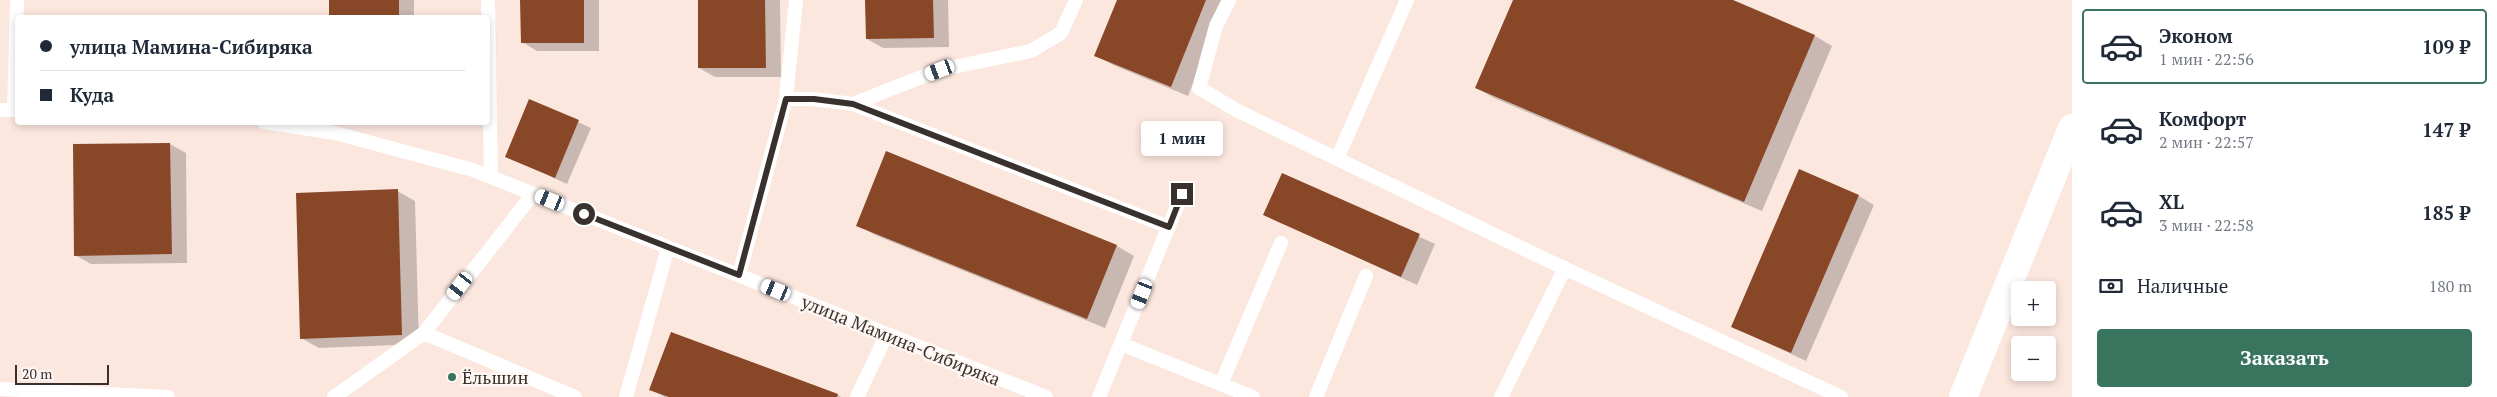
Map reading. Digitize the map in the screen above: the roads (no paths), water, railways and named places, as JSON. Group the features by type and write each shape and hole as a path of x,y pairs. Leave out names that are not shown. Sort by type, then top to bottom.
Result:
{"main road":[{"path":"1962,397 2072,128"}],"lane":[{"path":"16,15 17,0"},
{"path":"488,0 488,15"},
{"path":"739,275 786,99 796,0"},
{"path":"853,104 940,70 1031,51 1061,33 1076,0"},
{"path":"1229,0 1216,26 1199,88 1238,111 1565,268 1841,397"},
{"path":"1338,159 1407,0"},
{"path":"10,110 15,31"},
{"path":"786,99 814,99 853,104 1169,227"},
{"name":"улица Мамина-Сибиряка","path":"283,125 335,133 473,170 1046,397"},
{"path":"489,125 490,177"},
{"path":"334,397 424,333 532,194"},
{"path":"1099,397 1182,194"},
{"path":"1221,384 1281,243"},
{"path":"626,397 668,248"},
{"path":"1501,397 1565,268"},
{"path":"1316,397 1366,276"},
{"path":"424,333 575,397"},
{"path":"856,397 887,334"},
{"path":"1121,344 1253,397"},
{"path":"0,389 168,397"}],"place":[{"name":"Ёльшин","path":"452,377"}]}
